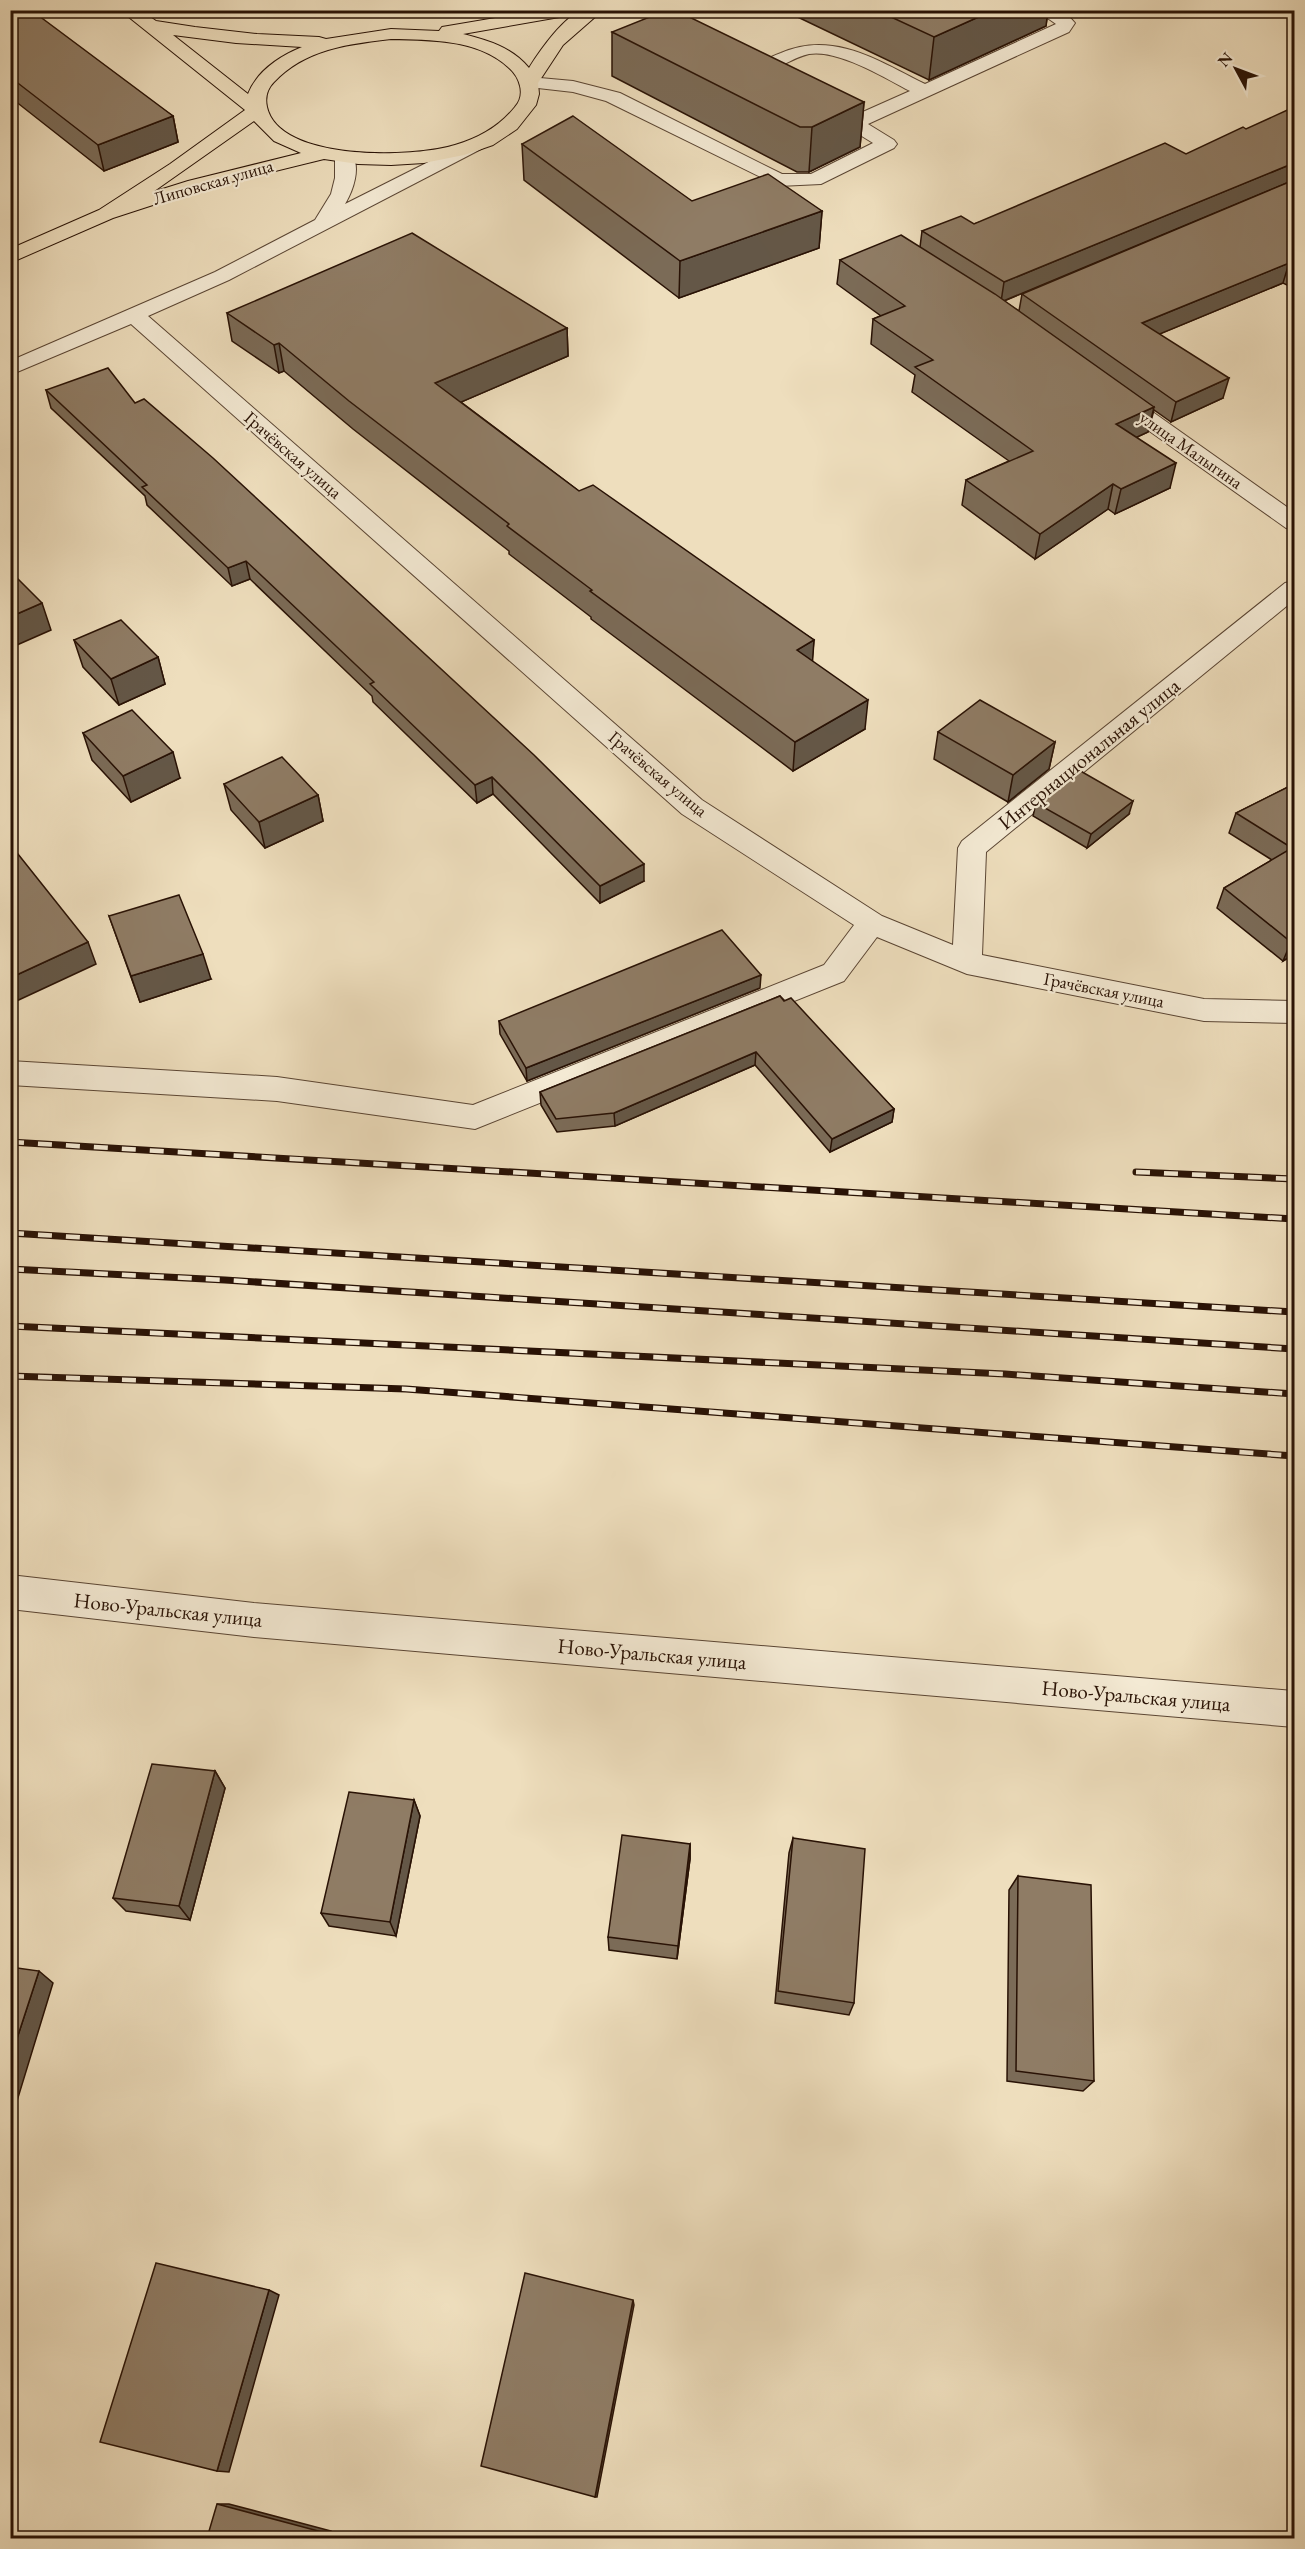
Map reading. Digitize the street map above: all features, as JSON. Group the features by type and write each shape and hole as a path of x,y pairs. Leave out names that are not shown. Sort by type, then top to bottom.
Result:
{"main road":[{"path":"128,10 256,110 267,128 282,138 321,154 345,158 401,159 436,156 476,144 503,131 521,116 530,99 529,82 516,64 492,49 459,39 421,34"},
{"path":"256,110 258,90 273,71 299,54 334,42 362,36 421,34 501,24 571,10"},
{"path":"529,82 548,50 571,26 595,10"},
{"path":"151,26 226,38 334,42"},
{"name":"Липовская улица","path":"105,214 177,168 256,110"},
{"name":"Липовская улица","path":"10,257 105,214 195,185 321,154"}],"street":[{"path":"855,123 1063,28 1066,23 1061,18 1044,10"},
{"path":"796,95 767,80 760,73 764,67 808,49 822,48 838,51 925,91"},
{"path":"529,82 573,87 613,97 779,180 814,180 887,144 855,123 835,114"},
{"path":"10,369 135,316 280,248 476,144"},
{"path":"322,224 341,198 346,178 345,158"},
{"name":"Грачёвская улица","path":"135,316 692,807 872,922 967,963 1204,1010 1294,1012"},
{"name":"улица Малыгина","path":"1094,381 1294,523"},
{"name":"Интернациональная улица","path":"967,963 972,848 1294,588"},
{"path":"10,1073 277,1089 475,1117 834,973 872,922"},
{"name":"Ново-Уральская улица","path":"10,1592 254,1620 1294,1709"}],"building":[{"path":"10,10 31,10 173,116 98,145 10,77"},
{"path":"667,10 675,10 864,102 812,127 800,127 612,32"},
{"path":"876,10 994,10 934,37"},
{"path":"1294,107 1294,163 1004,282 922,231 961,216 974,224 1165,143 1186,154 1243,127 1246,129"},
{"path":"573,116 692,201 768,174 822,211 680,261 522,144"},
{"path":"1294,180 1294,266 1289,263 1142,323 1229,378 1176,402 1022,294"},
{"path":"412,233 567,328 435,383 579,491 593,485 814,640 797,650 868,700 795,742 590,591 592,590 507,526 509,524 349,401 279,343 274,345 227,313"},
{"path":"901,235 995,294 1154,407 1116,424 1176,463 1121,489 1113,484 1040,534 966,480 1033,451 915,367 933,360 873,319 905,306 840,260"},
{"path":"108,368 135,403 144,399 213,458 534,755 644,864 600,886 492,777 475,785 370,684 374,682 246,561 228,568 142,487 147,485 46,390"},
{"path":"10,571 42,603 10,617"},
{"path":"121,620 158,657 111,679 74,640"},
{"path":"980,700 1055,742 1013,775 938,732"},
{"path":"132,710 173,752 123,776 83,733"},
{"path":"282,757 318,795 259,822 224,784"},
{"path":"1077,769 1133,801 1091,834 1036,803"},
{"path":"1294,784 1294,940 1291,942 1224,888 1292,848 1236,813"},
{"path":"10,844 88,942 10,978"},
{"path":"179,895 203,954 131,976 109,916"},
{"path":"722,930 761,975 526,1068 499,1021"},
{"path":"780,996 784,1001 791,998 894,1109 832,1139 756,1052 614,1113 556,1119 540,1092"},
{"path":"152,1764 215,1771 179,1906 113,1898"},
{"path":"349,1792 414,1800 390,1922 321,1913"},
{"path":"622,1835 690,1844 678,1946 608,1937"},
{"path":"793,1838 865,1849 854,2003 778,1991"},
{"path":"1018,1876 1091,1885 1094,2081 1016,2071"},
{"path":"10,1967 39,1971 10,2060"},
{"path":"156,2263 269,2290 217,2471 100,2442"},
{"path":"525,2273 633,2300 595,2497 481,2466"},
{"path":"217,2504 322,2532 320,2538 207,2538"}],"railway":[{"path":"10,1142 1294,1219"},
{"path":"1136,1172 1294,1179"},
{"path":"10,1233 1294,1312"},
{"path":"10,1269 225,1280 1294,1349"},
{"path":"10,1326 1005,1374 1294,1394"},
{"path":"10,1376 406,1389 1294,1456"}]}
